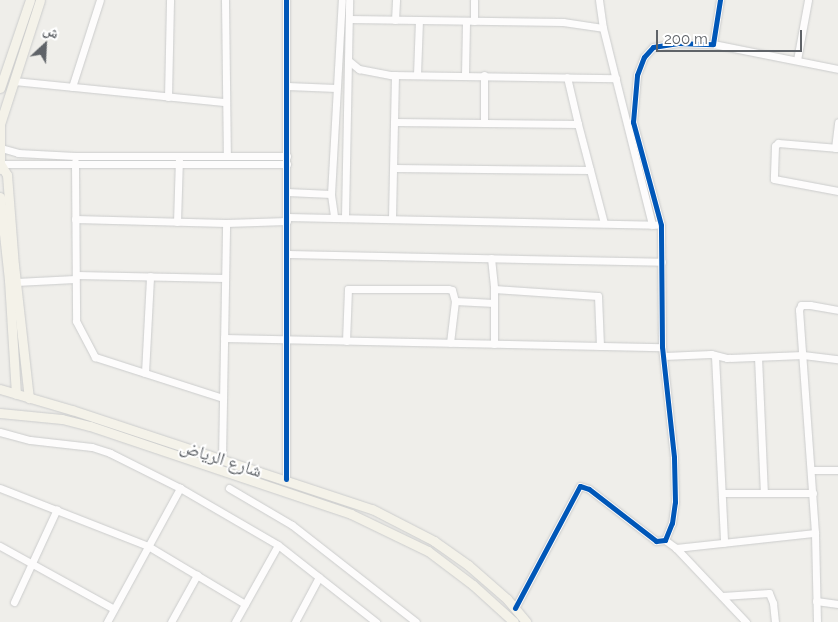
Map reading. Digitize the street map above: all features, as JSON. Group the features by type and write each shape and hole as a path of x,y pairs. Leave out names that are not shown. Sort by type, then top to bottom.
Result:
{"main road":[{"path":"0,88 30,0"},
{"path":"29,398 16,282 7,174 1,165 0,124 40,0"},
{"path":"0,197 9,280 16,394"},
{"name":"شارع الرياض","path":"0,389 222,459 372,509 434,541 468,564 515,608 526,622"},
{"name":"شارع الرياض","path":"0,413 62,419 90,426 351,514 428,551 474,585 514,622"}],"street":[{"path":"72,87 100,0"},
{"path":"168,97 170,0"},
{"path":"225,0 227,156"},
{"path":"286,0 288,254 286,480"},
{"path":"334,216 331,194 342,0"},
{"path":"345,217 349,0"},
{"path":"395,20 396,0"},
{"path":"465,75 474,0"},
{"path":"599,0 603,28 652,225"},
{"path":"713,44 720,0"},
{"path":"797,60 808,0"},
{"path":"349,19 563,22 603,28"},
{"path":"417,75 418,20"},
{"path":"665,540 672,523 675,502 674,456 662,347 660,225 633,122 637,75 644,57 653,47 677,43 713,44 838,70"},
{"path":"349,61 359,69 395,75 616,78"},
{"path":"392,218 395,75"},
{"path":"484,76 484,123"},
{"path":"567,77 604,223"},
{"path":"14,81 226,102"},
{"path":"287,86 336,88"},
{"path":"394,122 578,124"},
{"path":"838,122 837,148 778,143 775,146 774,179 838,191"},
{"path":"1,148 18,153 75,156 287,160"},
{"path":"1,165 227,156 287,160"},
{"path":"177,222 178,159"},
{"path":"75,162 76,321 95,357 223,398"},
{"path":"394,168 590,170"},
{"path":"287,192 331,194"},
{"path":"75,218 226,224 334,216 660,225"},
{"path":"222,459 226,224"},
{"path":"288,254 662,262"},
{"path":"491,258 494,289 494,344"},
{"path":"145,373 150,276"},
{"path":"16,282 76,277 225,278"},
{"path":"346,342 348,289 452,290 454,301 450,343"},
{"path":"494,289 598,296 600,346"},
{"path":"454,301 494,303"},
{"path":"817,622 813,493 799,310 801,305 838,310"},
{"path":"224,338 662,347"},
{"path":"664,356 712,354 716,356 758,357 803,355 838,359"},
{"path":"716,356 724,543"},
{"path":"758,357 764,493"},
{"path":"0,432 30,440 92,447 110,453 180,488 278,545 376,622"},
{"path":"811,470 838,470"},
{"path":"515,608 580,486 589,489 656,541 662,542 665,540"},
{"path":"0,488 58,509 148,546 245,604"},
{"path":"107,622 180,488"},
{"path":"229,488 292,525 416,622"},
{"path":"722,493 813,493"},
{"path":"14,602 58,509"},
{"path":"676,548 815,533"},
{"path":"665,540 676,548 746,622"},
{"path":"235,622 278,545"},
{"path":"0,546 114,608"},
{"path":"171,622 197,576"},
{"path":"294,622 319,578"},
{"path":"722,596 769,593 773,603 775,622"},
{"path":"816,601 838,604"}],"cycle path":[{"path":"286,0 286,479"},
{"path":"515,608 580,486 589,489 656,541 665,540 672,523 675,502 674,457 662,347 661,225 633,122 637,75 644,57 653,47 677,43 713,44 720,0"}]}
